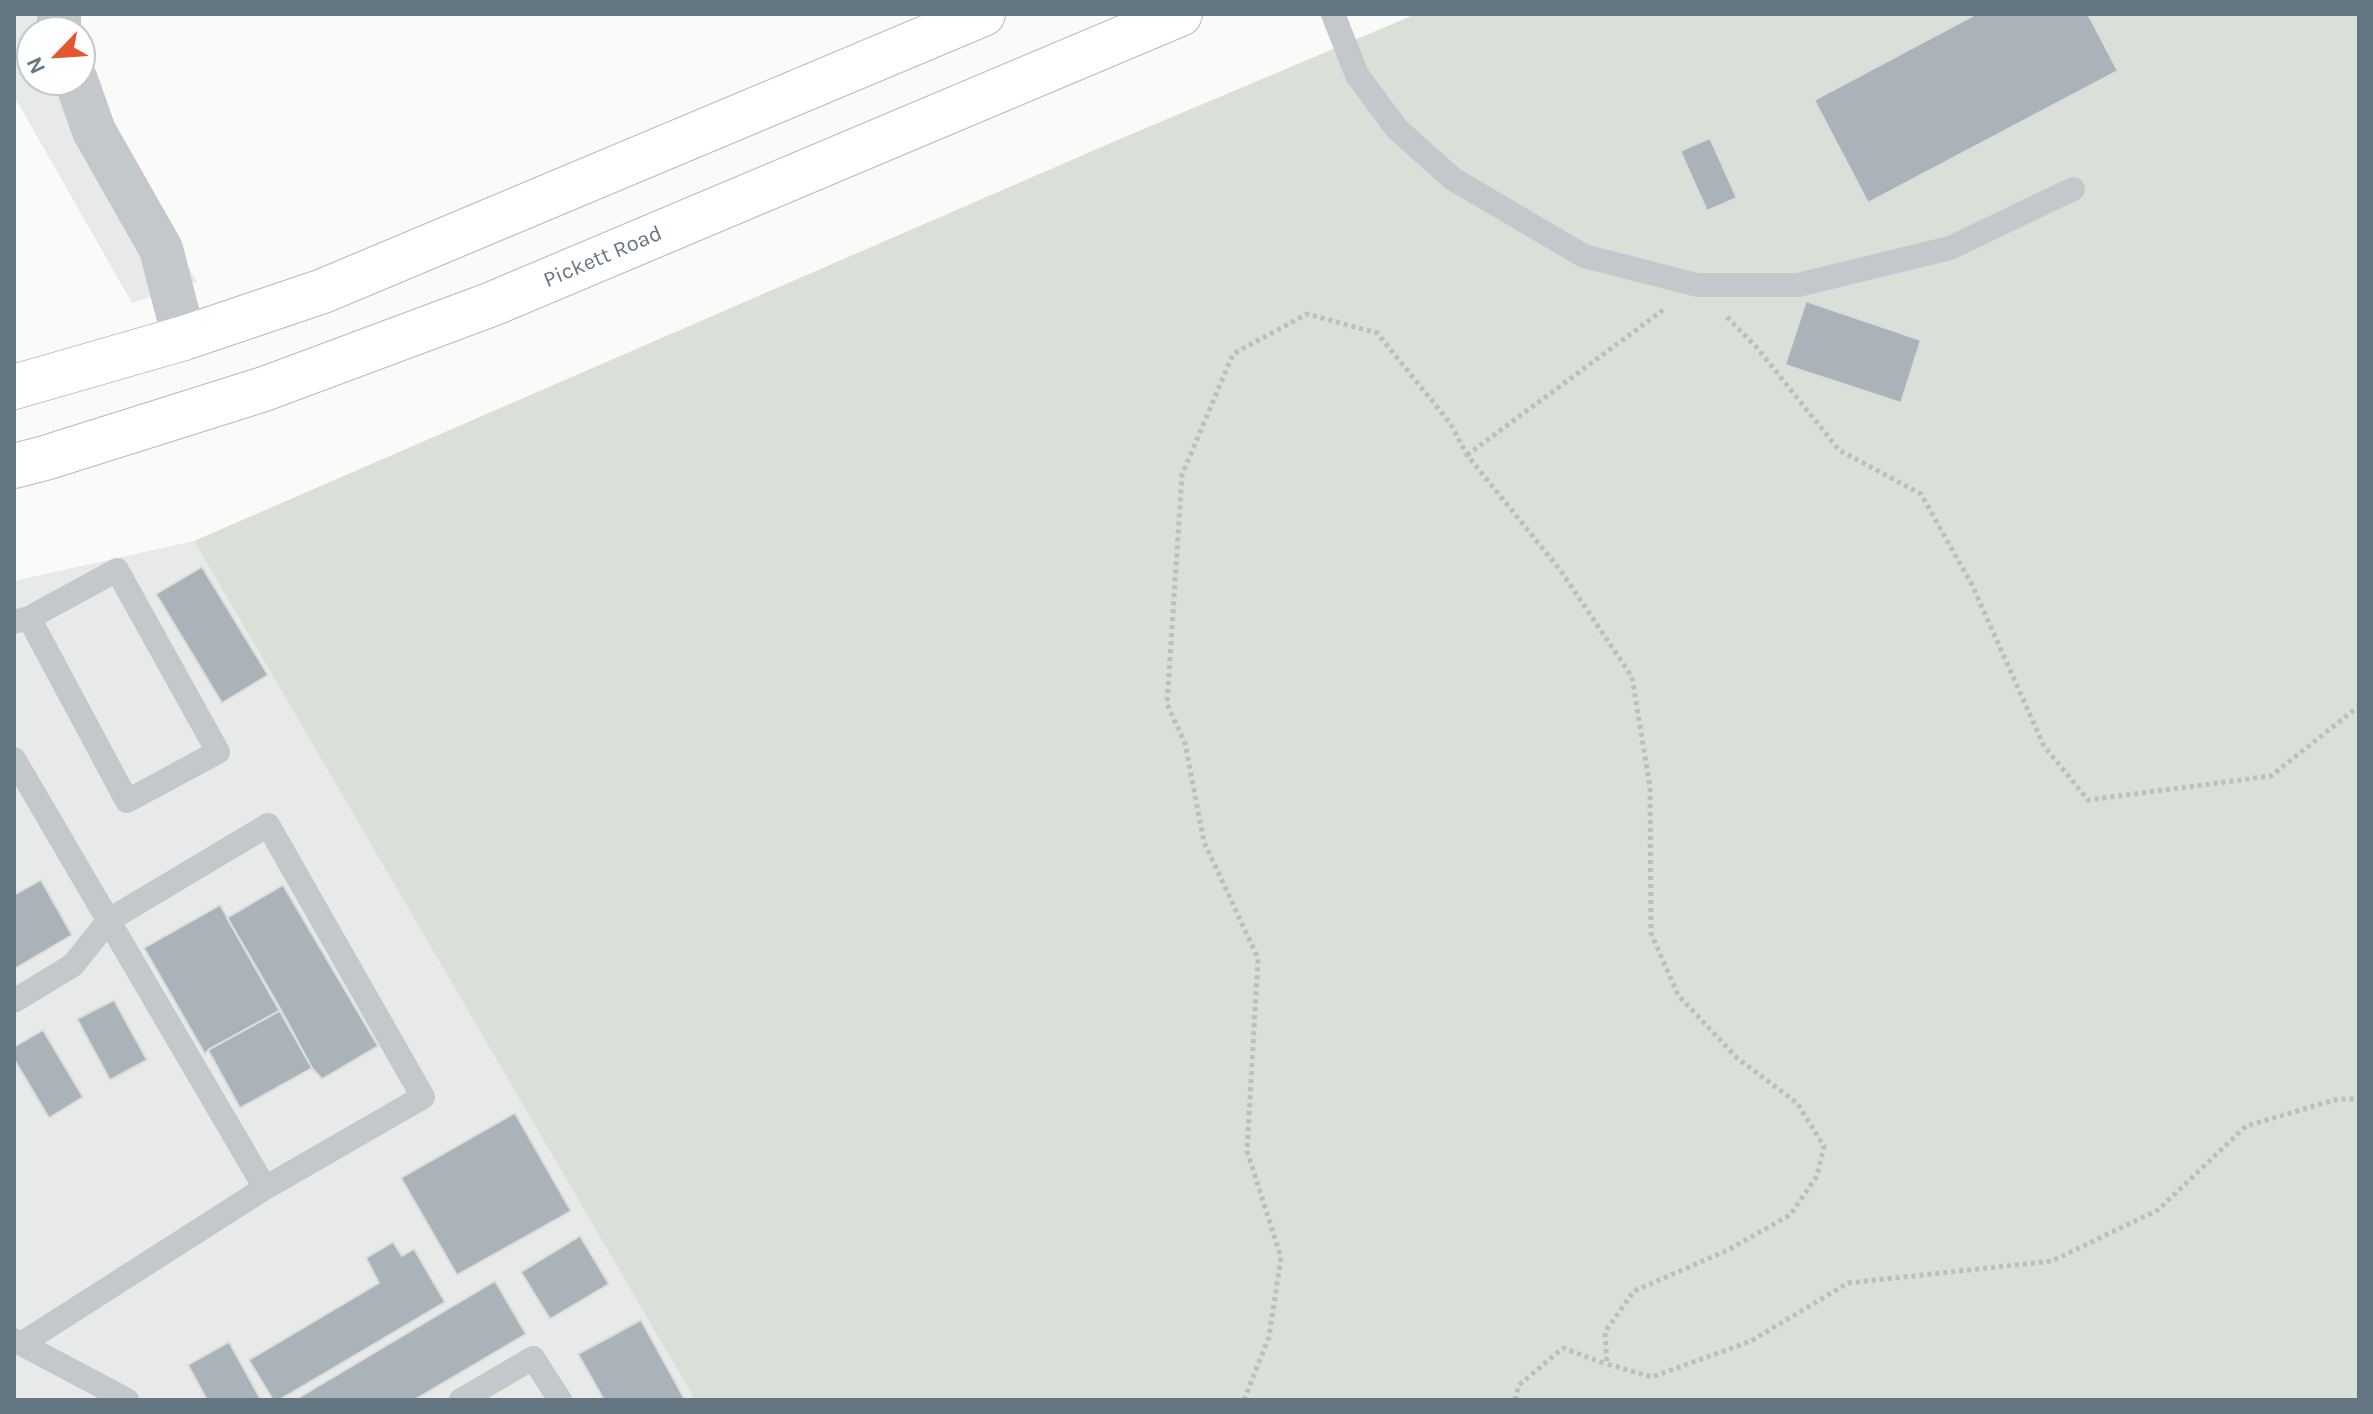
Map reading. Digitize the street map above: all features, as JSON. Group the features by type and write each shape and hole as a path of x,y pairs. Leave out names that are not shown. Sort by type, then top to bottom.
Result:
{"main road":[{"path":"14,387 184,338 323,291 983,14"},
{"name":"Pickett Road","path":"14,466 264,389 492,304 1180,14"}],"street":[{"path":"82,96 94,131 161,249 184,338"}],"lane":[{"path":"1333,14 1357,75 1397,129 1453,179 1584,256 1697,285 1798,285 1950,248 2073,189"},
{"path":"117,570 218,752 127,801 22,620 117,570"},
{"path":"14,759 265,1188"},
{"path":"14,1001 73,965 109,920 268,825 423,1097 265,1188 17,1342"},
{"path":"17,1342 127,1400"},
{"path":"461,1400 533,1358 560,1400"}],"path":[{"path":"1467,455 1697,285 1758,349 1839,450 1921,494 1972,585 2044,746 2088,800 2271,776 2359,706"},
{"path":"1244,1400 1269,1337 1281,1257 1247,1151 1258,958 1204,842 1185,743 1167,704 1182,475 1233,354 1307,314 1377,333 1450,423 1467,455 1561,571 1632,677 1650,787 1651,933 1678,995 1737,1058 1797,1103 1824,1146 1817,1176 1790,1215 1728,1250 1634,1291 1605,1332 1607,1364"},
{"path":"1515,1400 1519,1385 1563,1348 1652,1377 1751,1341 1848,1283 2052,1261 2158,1210 2246,1126 2338,1099 2359,1099"}],"shaded area":[{"path":"14,14 55,14 16,16 16,96 93,96 197,282 132,303 14,96"},
{"path":"1416,14 2359,14 2359,1400 695,1400 194,541 1120,139"},
{"path":"194,541 695,1400 14,1400 14,581"}],"building":[{"path":"1976,14 2088,14 2118,71 1868,203 1814,100"},
{"path":"1710,138 1737,198 1707,211 1680,151"},
{"path":"1806,301 1921,340 1901,403 1785,365"},
{"path":"202,567 268,675 222,703 156,594"},
{"path":"41,880 72,935 14,969 14,895"},
{"path":"283,885 378,1046 322,1079 312,1068 227,918"},
{"path":"220,905 281,1010 205,1054 144,948"},
{"path":"114,1000 147,1060 110,1080 77,1019"},
{"path":"281,1010 312,1068 240,1108 208,1050"},
{"path":"43,1030 83,1097 49,1118 14,1059 14,1047"},
{"path":"515,1113 571,1211 457,1275 401,1178"},
{"path":"580,1236 609,1284 550,1319 521,1272"},
{"path":"393,1242 402,1256 414,1249 445,1302 279,1400 273,1400 249,1360 379,1283 366,1258"},
{"path":"495,1281 526,1334 414,1400 295,1400"},
{"path":"641,1320 685,1400 604,1400 578,1354"},
{"path":"229,1342 261,1400 207,1400 188,1365"}]}
